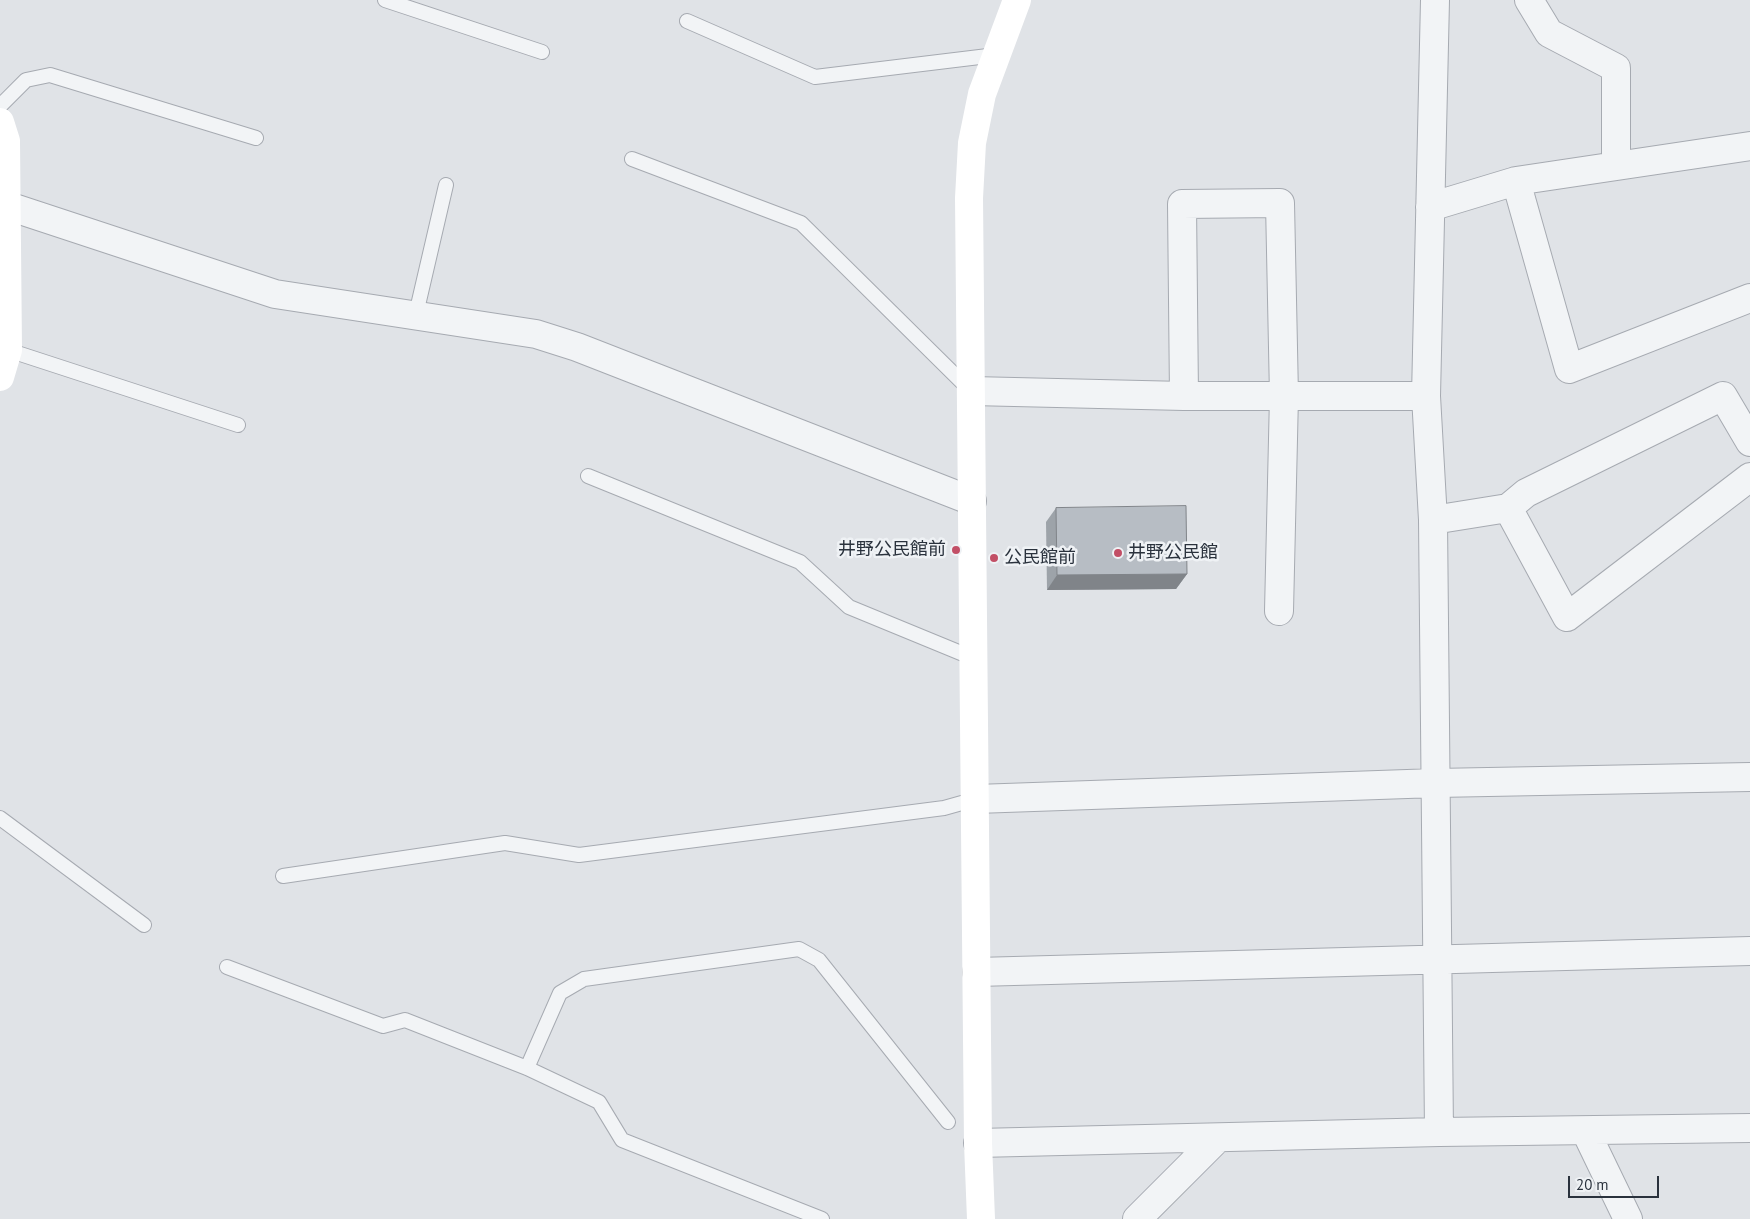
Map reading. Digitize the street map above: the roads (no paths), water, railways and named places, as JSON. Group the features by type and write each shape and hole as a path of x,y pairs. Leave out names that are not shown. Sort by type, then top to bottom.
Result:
{"street":[{"path":"981,1219 978,1143 969,198 972,143 982,94 1016,0"},
{"path":"1435,0 1426,396 1433,520 1438,1132"},
{"path":"1528,0 1549,33 1616,68 1616,165"},
{"path":"0,122 6,142 5,205 8,350 0,377"},
{"path":"1430,207 1516,181 1750,146"},
{"path":"1516,181 1569,369 1750,298"},
{"path":"1184,396 1182,204 1280,203 1284,396 1279,611"},
{"path":"5,205 275,294 416,314 536,334 577,347 972,501"},
{"path":"972,391 1184,396 1426,396"},
{"path":"1433,520 1508,508 1526,493 1723,396 1750,442"},
{"path":"1508,508 1567,617 1750,477"},
{"path":"976,799 1436,784 1750,777"},
{"path":"977,972 1750,951"},
{"path":"978,1143 1216,1139 1438,1132 1586,1132 1750,1128"},
{"path":"1586,1132 1628,1219"},
{"path":"1137,1219 1216,1139"}],"lane":[{"path":"385,0 542,52"},
{"path":"687,21 815,77 996,55"},
{"path":"0,106 26,80 50,75 256,138"},
{"path":"632,159 801,224 972,391"},
{"path":"416,314 446,185"},
{"path":"8,350 238,425"},
{"path":"588,476 800,562 849,607 974,658"},
{"path":"283,876 505,843 579,855 944,808 976,799"},
{"path":"0,818 144,925"},
{"path":"527,1068 560,993 584,979 798,949 819,960 948,1122"},
{"path":"227,967 383,1026 405,1020 527,1068 599,1102 622,1140 822,1219"}],"place":[{"name":"井野公民館前","path":"956,550"},
{"name":"井野公民館","path":"1118,553"},
{"name":"公民館前","path":"994,558"}]}
